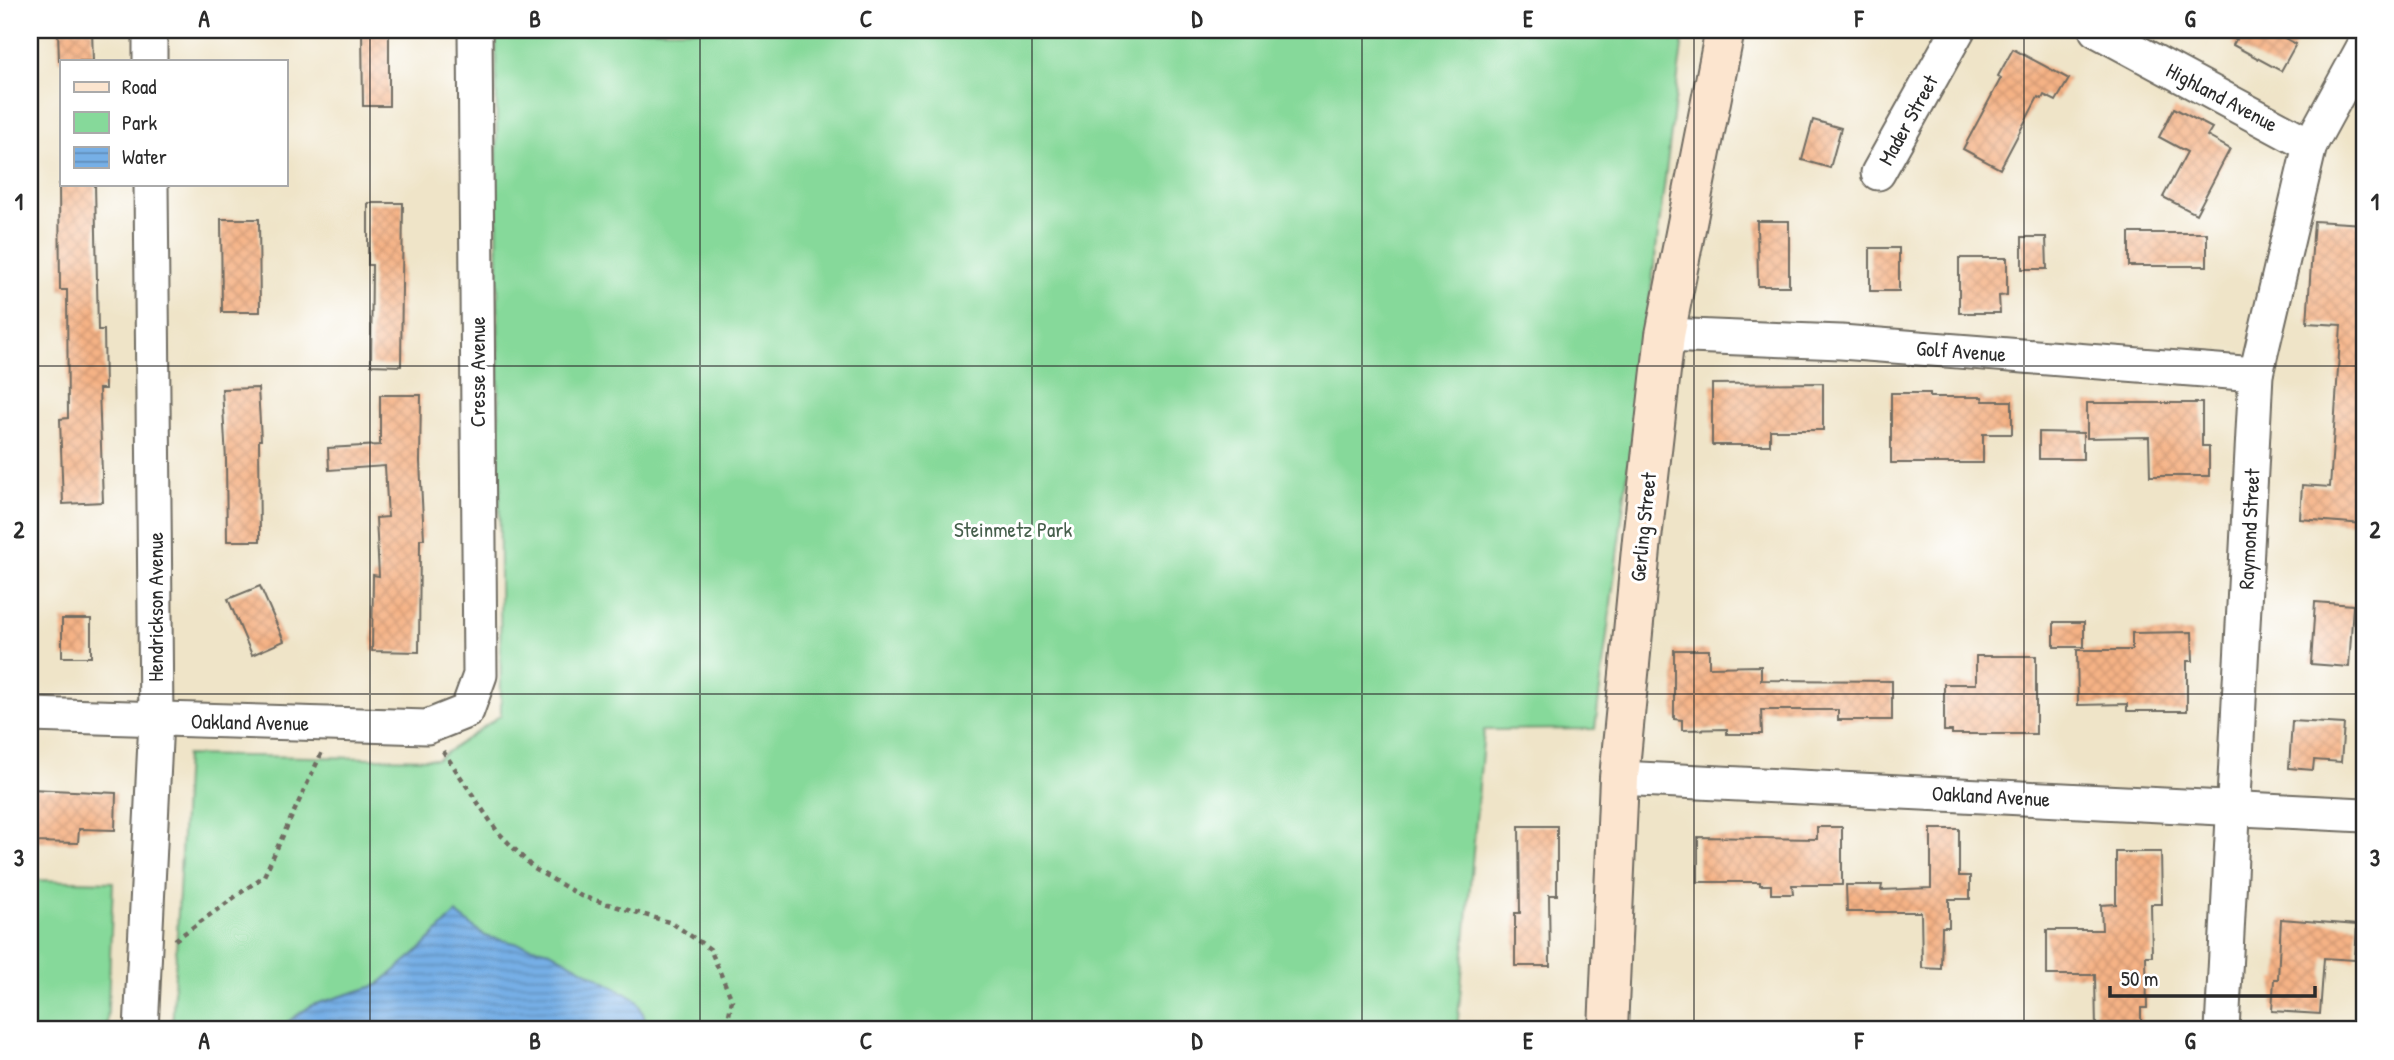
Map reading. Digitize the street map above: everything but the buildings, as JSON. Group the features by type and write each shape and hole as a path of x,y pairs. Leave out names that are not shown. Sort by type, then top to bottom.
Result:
{"street":[{"path":"150,30 150,60"},
{"name":"Cresse Avenue","path":"467,711 480,675 475,30"},
{"name":"Gerling Street","path":"1608,1030 1619,778 1665,335 1725,30"},
{"name":"Mader Street","path":"1878,173 1958,30"},
{"name":"Highland Avenue","path":"2096,30 2310,145"},
{"name":"Raymond Street","path":"2222,1030 2256,374 2310,145 2364,46"},
{"name":"Hendrickson Avenue","path":"141,1030 156,720 151,186"},
{"name":"Golf Avenue","path":"1665,335 1841,342 2256,374"},
{"name":"Oakland Avenue","path":"30,715 427,727 467,711"},
{"name":"Oakland Avenue","path":"1619,778 2364,816"}],"path":[{"path":"143,963 264,876 335,724"},
{"path":"427,727 497,831 533,868 582,896 671,923 710,949 732,1000 726,1030"}],"green space":[{"name":"Steinmetz Park","path":"496,30 1684,30 1595,729 1484,730 1457,1030 172,1030 186,755 437,759 501,715"},
{"path":"30,880 113,882 107,1030 30,1030"}],"water":[{"path":"456,913 485,936 550,951 637,1000 650,1030 276,1030 312,1005 378,985 424,946"}]}
